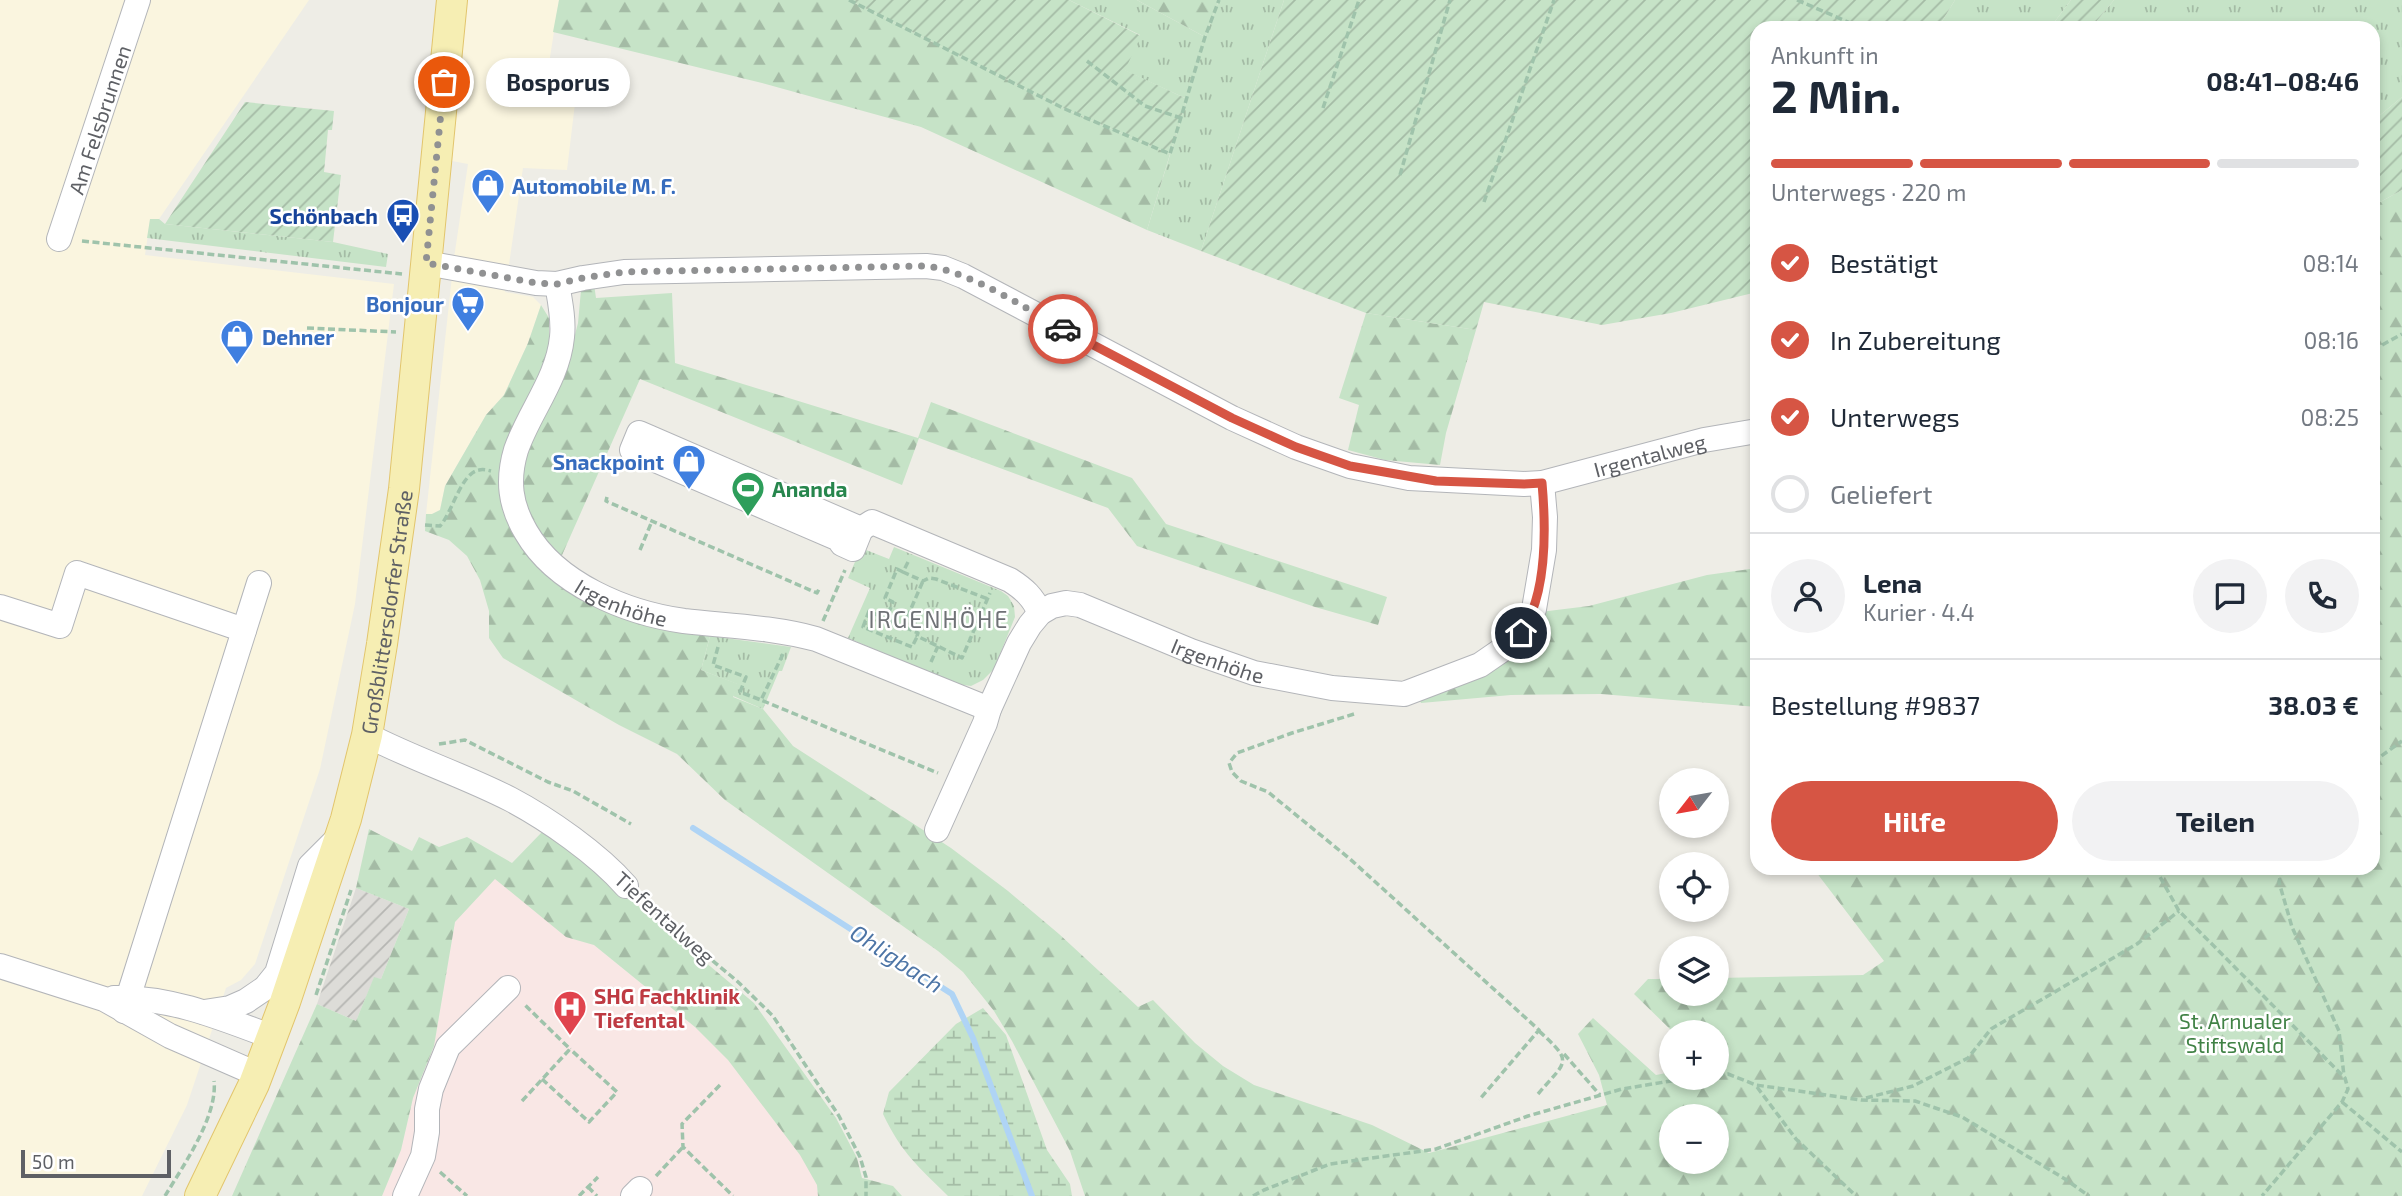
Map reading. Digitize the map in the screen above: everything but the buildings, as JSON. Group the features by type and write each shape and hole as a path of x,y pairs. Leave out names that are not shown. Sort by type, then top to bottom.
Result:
{"main road":[{"name":"Großblittersdorfer Straße","path":"200,1196 224,1149 272,1037 341,836 367,735 404,489 419,335 412,268 452,0"}],"street":[{"name":"Am Felsbrunnen","path":"59,239 138,0"},
{"name":"Irgentalweg","path":"412,268 557,284 624,272 926,266 943,268 964,276 1232,418 1350,466 1409,478 1542,483 1704,440 1750,432"},
{"name":"Irgenhöhe","path":"557,284 562,336 558,358 518,443 509,484 514,506 531,541 557,569 592,591 627,606 681,620 791,632 816,639 989,709"},
{"path":"857,539 639,433 632,450 839,539 842,544 857,539 872,522 1010,580 1034,599 1040,613 1019,643 937,830"},
{"name":"Irgenhöhe","path":"1040,613 1052,606 1066,603 1080,605 1191,651 1254,673 1332,688 1405,694 1480,665 1512,643 1528,623 1534,609 1544,550 1542,483"},
{"path":"0,607 60,626 77,573 244,629"},
{"path":"119,1002 259,583"},
{"name":"Tiefentalweg","path":"367,735 532,811 610,867 626,886"},
{"path":"204,1012 230,1008 246,1000 265,988 277,973 310,866 341,836"},
{"path":"0,965 119,1002 204,1012 272,1037"},
{"path":"405,1196 423,1156 431,1089 449,1047 508,988"},
{"path":"119,1002 170,1036 257,1074"}],"path":[{"path":"849,0 1065,109 1170,154 1205,37 1219,0"},
{"path":"1323,108 1359,0"},
{"path":"1400,174 1450,0"},
{"path":"1484,202 1554,0"},
{"path":"1797,0 1846,21"},
{"path":"1087,61 1145,106 1181,118"},
{"path":"59,239 412,268"},
{"path":"307,328 358,329 419,335"},
{"path":"2380,346 2402,334"},
{"path":"425,525 440,526 469,475 478,470"},
{"path":"607,497 606,501 817,593 820,587"},
{"path":"640,550 652,521"},
{"path":"816,639 857,539"},
{"path":"903,572 917,541"},
{"path":"886,619 893,602 885,598 897,569 923,581"},
{"path":"904,627 923,581 929,578 988,599"},
{"path":"917,636 912,647 863,627 869,611 918,633 917,636 962,658 992,590"},
{"path":"723,625 713,665 746,677 740,692 960,782"},
{"path":"761,700 775,668 779,665 791,632"},
{"path":"929,668 938,646"},
{"path":"1354,713 1237,753 1229,763 1232,772 1241,781 1268,792 1350,859 1562,1051 1600,1095"},
{"path":"403,752 465,740 548,782 573,791 631,824"},
{"path":"2380,757 2402,741"},
{"path":"2159,875 2179,911 2345,1078"},
{"path":"2262,1196 2342,1102 2348,1089 2339,1031 2292,927 2279,882 2280,875"},
{"name":"Tiefentalweg","path":"626,886 754,996 773,1016 839,1116 860,1157 866,1177 866,1196"},
{"path":"1861,1100 1913,1087 1968,1058 1991,1029 2137,944 2179,911"},
{"path":"508,988 617,1092 589,1122 542,1079"},
{"path":"1479,1100 1539,1031"},
{"path":"522,1101 570,1049"},
{"path":"1538,1094 1562,1066 1562,1051"},
{"path":"165,1196 197,1139 212,1104 215,1090 210,1072"},
{"path":"1729,1074 1756,1086 1861,1100 1915,1101 1962,1118 2089,1196"},
{"path":"1253,1196 1330,1164 1436,1149 1528,1116 1622,1089 1659,1083"},
{"path":"720,1084 682,1124 683,1147 733,1196"},
{"path":"1756,1086 1796,1139 1856,1196"},
{"path":"2342,1102 2402,1152"},
{"path":"644,1186 683,1147"},
{"path":"423,1156 467,1196"},
{"path":"579,1196 598,1177"},
{"path":"588,1187 597,1196"}],"shaded area":[{"path":"0,0 309,0 159,219 150,220 145,255 394,284 355,604 320,769 255,964 241,980 226,988 187,1105 142,1196 0,1196"},
{"path":"452,0 559,0 545,89 576,95 567,170 523,168 505,292 533,297 541,305 528,343 504,395 486,415 445,486 440,510 426,514 454,258 468,164 436,158"},
{"name":"SHG Fachklinik Tiefental","path":"495,878 566,937 594,945 695,1027 728,1060 801,1155 817,1185 818,1196 382,1196 401,1150 413,1098 434,1046 455,922"},
{"path":"356,888 409,909 381,979 374,978 356,1021 317,1004"}],"green space":[{"path":"559,0 849,0 1065,109 1170,154 1147,230 921,127 762,83 553,32"},
{"path":"849,0 1069,0 1141,36 1125,70 1187,99 1170,154 1065,109"},
{"path":"1069,0 1137,0 1205,37 1219,0 1284,0 1201,251 1147,230 1187,99 1124,70 1140,35"},
{"path":"1137,0 1219,0 1205,37"},
{"path":"1284,0 1955,0 1942,21 1750,21 1750,294 1671,313 1602,325 1484,302 1476,330 1366,313 1201,251"},
{"path":"1955,0 2071,0 2055,21 1942,21"},
{"path":"2071,0 2114,0 2097,21 2055,21"},
{"path":"2114,0 2402,0 2402,97 2380,115 2380,21 2097,21"},
{"path":"2402,97 2402,190 2380,202 2380,115"},
{"path":"245,102 334,111 332,130 328,130 324,172 341,175 333,242 165,224"},
{"name":"St. Arnualer Stiftswald","path":"2402,190 2402,1196 1085,1196 1070,1151 1012,1041 994,1011 963,972 938,951 725,800 677,754 619,725 503,658 489,638 489,611 480,580 467,556 449,540 425,531 426,514 440,510 445,486 486,415 504,395 528,343 541,305 549,318 549,341 572,346 578,323 581,290 594,284 596,298 672,293 675,363 918,438 931,402 1132,478 1166,524 1387,597 1378,625 1315,607 1137,546 1108,508 919,438 902,485 640,379 551,580 588,601 628,618 669,630 710,636 701,670 738,684 733,697 763,709 793,746 951,848 1008,891 1138,1007 1153,1000 1195,1043 1223,1066 1254,1085 1372,1125 1429,1153 1607,1105 1599,1075 1578,1034 1593,1018 1656,1075 1659,1074 1659,1090 1729,1090 1729,1020 1661,1020 1634,994 1648,979 1659,979 1659,1006 1729,1006 1729,978 1863,975 1884,961 1818,875 2380,875 2380,202"},
{"path":"150,219 159,219 165,224 333,242 388,254 386,267 147,238"},
{"path":"1366,313 1476,330 1446,433 1440,465 1385,460 1348,450 1359,405 1339,398"},
{"path":"894,547 1008,596 1014,606 1015,617 994,669 983,680 971,686 956,684 848,638 870,588 848,578 861,548 889,559"},
{"path":"1750,569 1750,706 1601,694 1511,695 1421,703 1417,694 1540,612 1589,606 1707,575"},
{"path":"710,636 791,647 763,709 733,696 737,684 701,670"},
{"path":"369,829 412,851 419,837 439,847 467,837 512,863 543,831 593,868 754,1003 836,1118 857,1158 862,1178 893,1186 902,1196 818,1196 817,1185 800,1155 728,1060 695,1027 594,945 566,937 495,879 455,922 434,1046 413,1098 401,1150 382,1196 232,1196 317,1004 356,1021 374,977 381,979 409,909 356,888"},
{"path":"983,1008 1006,1035 1047,1150 1070,1184 1072,1196 948,1196 904,1150 883,1114 889,1092 956,1024"}],"waterway":[{"name":"Ohligbach","path":"693,828 952,994 973,1038 1032,1196"}],"way so far":[{"path":"444,82 426,263 536,283 557,284 624,272 926,266 943,268 964,276 1063,329"}],"place":[{"name":"Bosporus","path":"444,82"},
{"name":"Automobile M. F.","path":"488,215"},
{"name":"Schönbach","path":"403,245"},
{"name":"Bonjour","path":"468,333"},
{"name":"Dehner","path":"237,366"},
{"name":"Snackpoint","path":"689,491"},
{"name":"Ananda","path":"748,518"},
{"name":"SHG Fachklinik Tiefental","path":"570,1037"}],"district":[{"name":"IRGENHÖHE","path":"939,619"}],"route":[{"path":"1063,329 1232,418 1296,447 1350,466 1436,481 1542,483 1544,550 1534,609 1521,633"}]}
